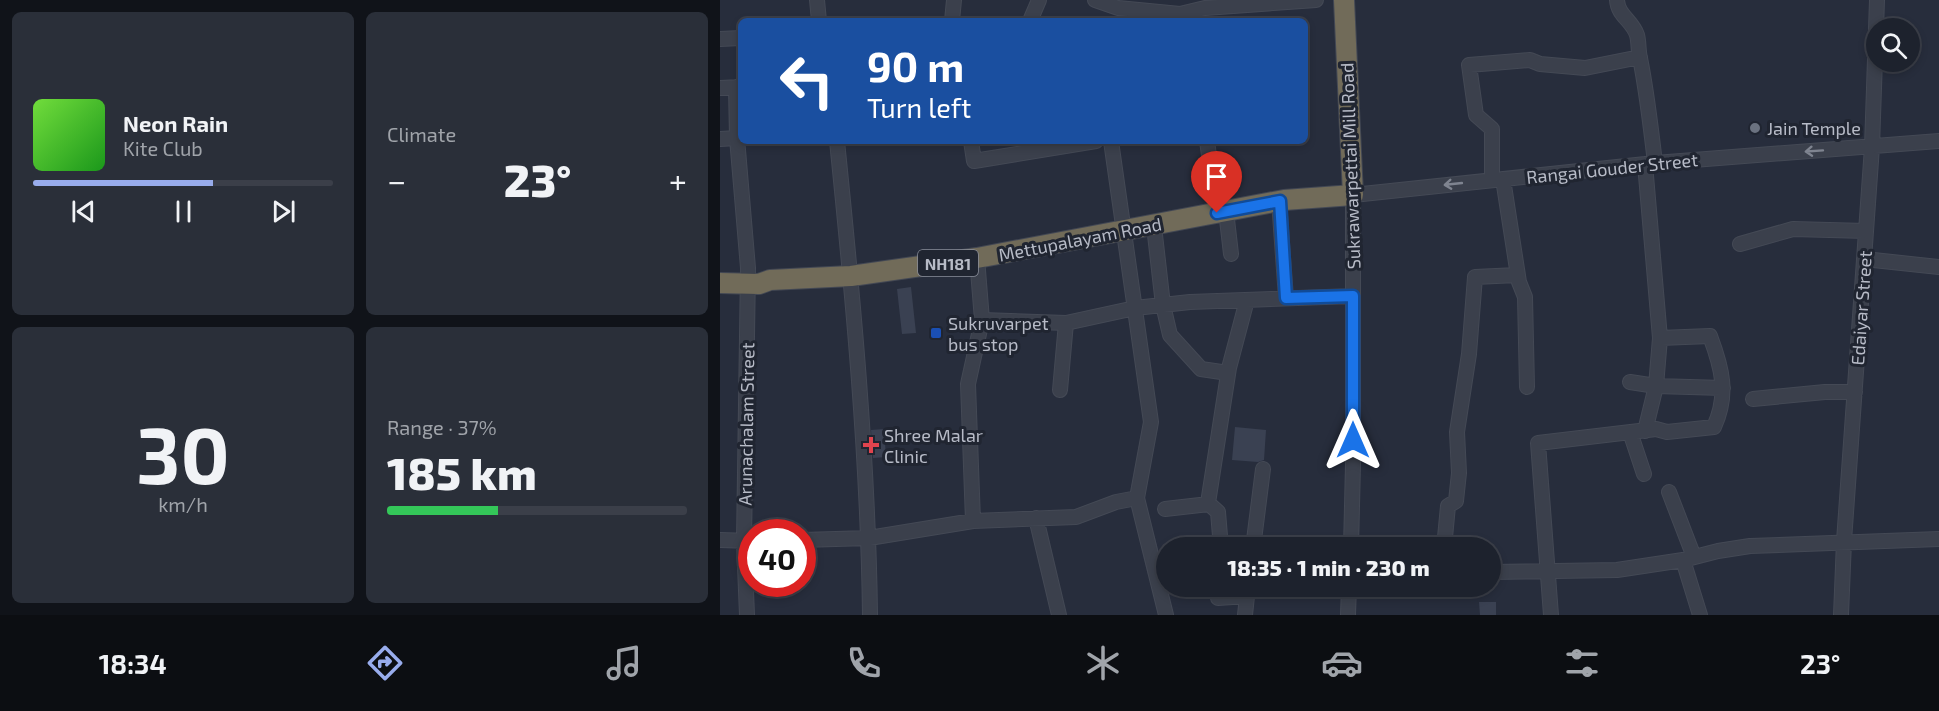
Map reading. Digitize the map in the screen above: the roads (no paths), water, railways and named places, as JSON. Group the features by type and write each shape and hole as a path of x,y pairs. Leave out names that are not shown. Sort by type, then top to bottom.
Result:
{"highway":[{"name":"Sukrawarpettai Mill Road","path":"1344,0 1353,195"},
{"name":"Mettupalayam Road","path":"720,272 748,275 759,284 770,280 851,276 978,258 1280,201 1353,195"},
{"name":"Mettupalayam Road","path":"720,283 748,275"}],"street":[{"path":"817,0 819,18"},
{"path":"952,18 954,0"},
{"path":"1031,18 1039,0"},
{"path":"1095,0 1119,10 1171,7 1180,14 1205,15 1268,2 1316,0"},
{"path":"1617,0 1617,7 1621,15 1632,25 1637,35 1645,76 1660,338 1656,386 1645,431"},
{"name":"Edaiyar Street","path":"1841,615 1844,541 1872,147 1877,0"},
{"path":"720,39 738,38"},
{"path":"1527,387 1525,297 1517,275 1498,180 1492,129 1476,115 1469,65 1530,60 1540,64 1585,68 1640,57"},
{"path":"720,88 738,87"},
{"name":"Arunachalam Street","path":"738,87 737,138 748,275 748,519"},
{"path":"720,139 737,138"},
{"name":"Rangai Gouder Street","path":"1353,195 1650,164 1939,141"},
{"path":"837,144 851,276 869,538 870,615"},
{"path":"971,144 974,161 1078,144"},
{"path":"1111,144 1151,422 1137,498 1167,615"},
{"path":"1208,144 1232,254"},
{"name":"Sukrawarpettai Mill Road","path":"1350,537 1353,464 1353,195"},
{"path":"1280,201 1286,298"},
{"path":"1154,226 1163,305 1170,334 1201,369 1228,373"},
{"path":"1740,244 1793,229 1866,231"},
{"path":"973,521 968,384 982,320 978,258"},
{"path":"1864,259 1939,267"},
{"path":"1445,537 1448,506 1456,501 1459,473 1457,432 1469,354 1476,277 1517,275"},
{"path":"982,320 1066,323 1135,308 1163,305 1353,296"},
{"path":"1209,504 1228,373 1247,300"},
{"path":"1060,390 1066,323"},
{"path":"1551,615 1538,443 1656,429 1668,432 1714,427 1722,410 1723,388 1720,363 1710,336 1660,338"},
{"path":"1630,382 1656,386 1723,388"},
{"path":"1753,399 1825,392 1855,392"},
{"path":"1630,432 1644,474"},
{"path":"1254,537 1263,470"},
{"path":"1669,492 1689,559 1700,615"},
{"path":"816,540 869,538 973,521 1076,517 1116,502 1137,498"},
{"path":"1165,509 1209,504 1218,512 1220,537"},
{"path":"1036,518 1059,615"},
{"path":"1501,572 1617,570 1689,559 1750,546 1939,539"},
{"path":"720,540 738,541"},
{"name":"Arunachalam Street","path":"747,597 747,615"},
{"path":"1245,615 1246,597"},
{"path":"1348,615 1349,597"}],"place":[{"name":"Jain Temple","path":"1755,128"},
{"name":"Sukruvarpet bus stop","path":"936,333"},
{"name":"Shree Malar Clinic","path":"871,445"}]}
